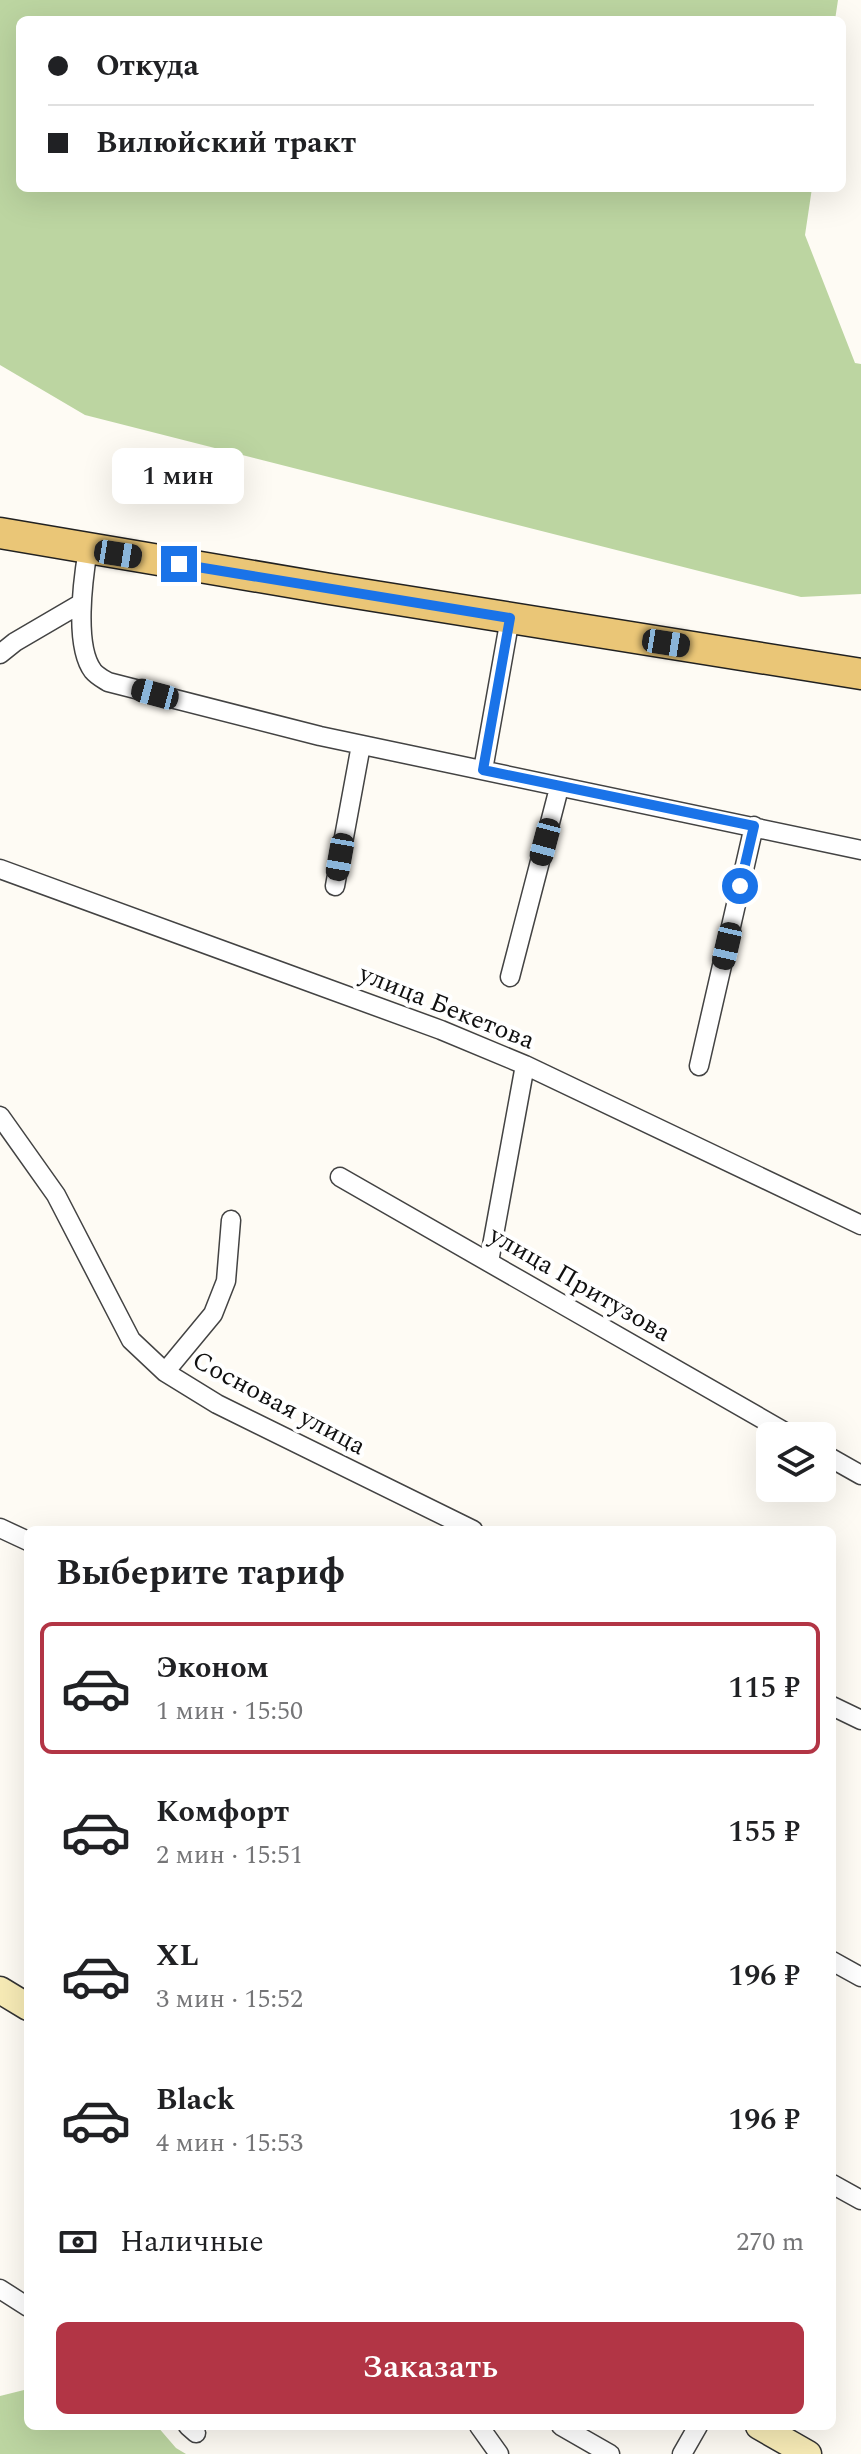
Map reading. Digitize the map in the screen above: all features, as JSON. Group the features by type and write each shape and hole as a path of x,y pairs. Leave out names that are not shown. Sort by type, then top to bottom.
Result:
{"main road":[{"path":"0,533 861,674"},
{"path":"0,1990 24,2005"},
{"path":"766,2430 808,2454"}],"street":[{"path":"88,549 80,604 87,661 95,674 108,682 361,745 861,850"},
{"path":"0,654 80,604"},
{"path":"483,770 510,618"},
{"path":"335,886 361,745"},
{"path":"510,977 559,788"},
{"path":"699,1066 754,826"},
{"name":"улица Бекетова","path":"0,869 441,1030 525,1065 861,1225"},
{"path":"489,1262 525,1065"},
{"name":"Сосновая улица","path":"0,1116 56,1195 131,1340 165,1372 217,1404 465,1526"},
{"name":"улица Притузова","path":"340,1177 768,1422"},
{"path":"165,1372 213,1314 226,1281 231,1220"},
{"path":"836,1461 861,1475"},
{"path":"0,1528 24,1539"},
{"path":"836,1708 861,1720"},
{"path":"836,1963 861,1977"},
{"path":"836,2186 861,2200"},
{"path":"0,2289 24,2304"},
{"path":"482,2430 499,2454"},
{"path":"568,2430 610,2454"},
{"path":"682,2454 696,2430"}],"green space":[{"path":"0,0 838,0 836,16 16,16 16,192 811,192 805,235 855,363 861,364 861,594 801,597 85,415 0,365"},
{"path":"24,2390 24,2430 160,2430 176,2448 186,2454 0,2454 0,2396"}],"route":[{"path":"179,564 510,618 483,770 754,826 740,886"}]}
